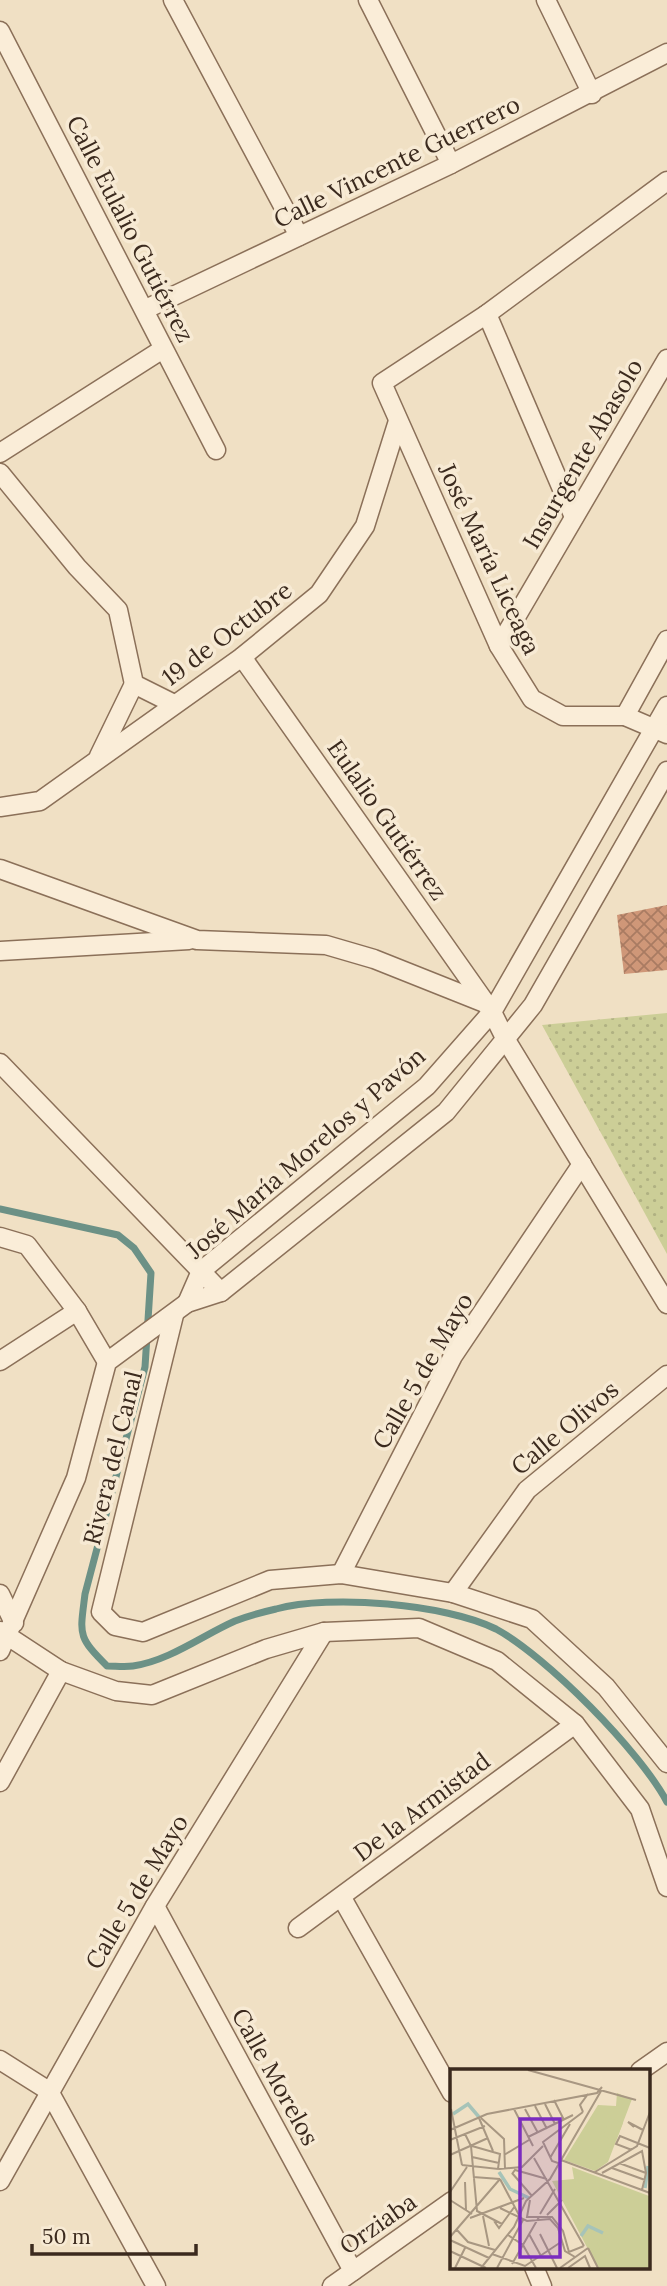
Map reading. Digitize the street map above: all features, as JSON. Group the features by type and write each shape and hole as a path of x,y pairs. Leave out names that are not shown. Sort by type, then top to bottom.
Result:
{"street":[{"path":"173,0 299,236"},
{"path":"368,0 452,164"},
{"path":"547,0 592,94"},
{"name":"Calle Eulalio Gutiérrez","path":"0,31 146,309 163,349 216,450"},
{"name":"Calle Vincente Guerrero","path":"146,309 452,164 667,53"},
{"path":"575,517 487,314 667,181"},
{"name":"José María Liceaga","path":"487,314 382,383 499,646 532,699 563,716 625,716 660,731"},
{"path":"0,453 163,349"},
{"name":"Insurgente Abasolo","path":"499,646 575,517 662,380 667,359"},
{"name":"19 de Octubre","path":"0,807 40,801 242,657 319,594 365,526 398,421"},
{"path":"0,473 77,567 118,610 134,684 97,759"},
{"path":"625,716 667,640"},
{"name":"Eulalio Gutiérrez","path":"242,657 490,1008 506,1040 667,1304"},
{"path":"134,684 174,704"},
{"name":"José María Morelos y Pavón","path":"177,1312 201,1271 428,1086 490,1008 660,731 667,706"},
{"name":"José María Morelos y Pavón","path":"177,1312 221,1293 446,1112 533,1005 667,771"},
{"path":"0,869 197,940"},
{"path":"0,951 197,940 326,945 374,959 490,1008"},
{"path":"0,1063 221,1293"},
{"name":"Calle 5 de Mayo","path":"341,1574 453,1356 582,1164"},
{"path":"0,1237 27,1245 77,1311 107,1362"},
{"path":"0,1361 77,1311"},
{"path":"6,1635 76,1478 107,1362 177,1312"},
{"name":"Rivera del Canal","path":"177,1312 101,1612 115,1626 143,1632 270,1580 341,1574"},
{"name":"Calle Olivos","path":"453,1593 527,1490 667,1375"},
{"path":"341,1574 453,1593 532,1619 606,1687 667,1763"},
{"path":"0,1594 6,1635 61,1671 116,1691 152,1695 266,1649 324,1632 419,1628 497,1661 575,1724 640,1809 667,1887"},
{"name":"Calle 5 de Mayo","path":"0,2181 155,1906 324,1632"},
{"path":"0,1782 61,1671"},
{"name":"De la Armistad","path":"298,1928 575,1724"},
{"path":"342,1898 450,2089"},
{"name":"Calle Morelos","path":"155,1906 353,2271"},
{"path":"643,2069 667,2052"},
{"path":"0,2060 50,2091 156,2286"},
{"name":"Orziaba","path":"334,2285 450,2202"},
{"path":"534,2268 542,2286"}],"green space":[{"path":"667,1013 667,1254 542,1025"}],"building":[{"path":"667,905 667,970 624,974 617,915"}],"waterway":[{"path":"0,1209 118,1235 134,1248 151,1273 145,1367 83,1608 83,1634 90,1648 107,1666 130,1666 160,1659 235,1621 266,1611 299,1605 356,1602 448,1613 496,1629 540,1660 614,1732 636,1757 667,1802"}]}
